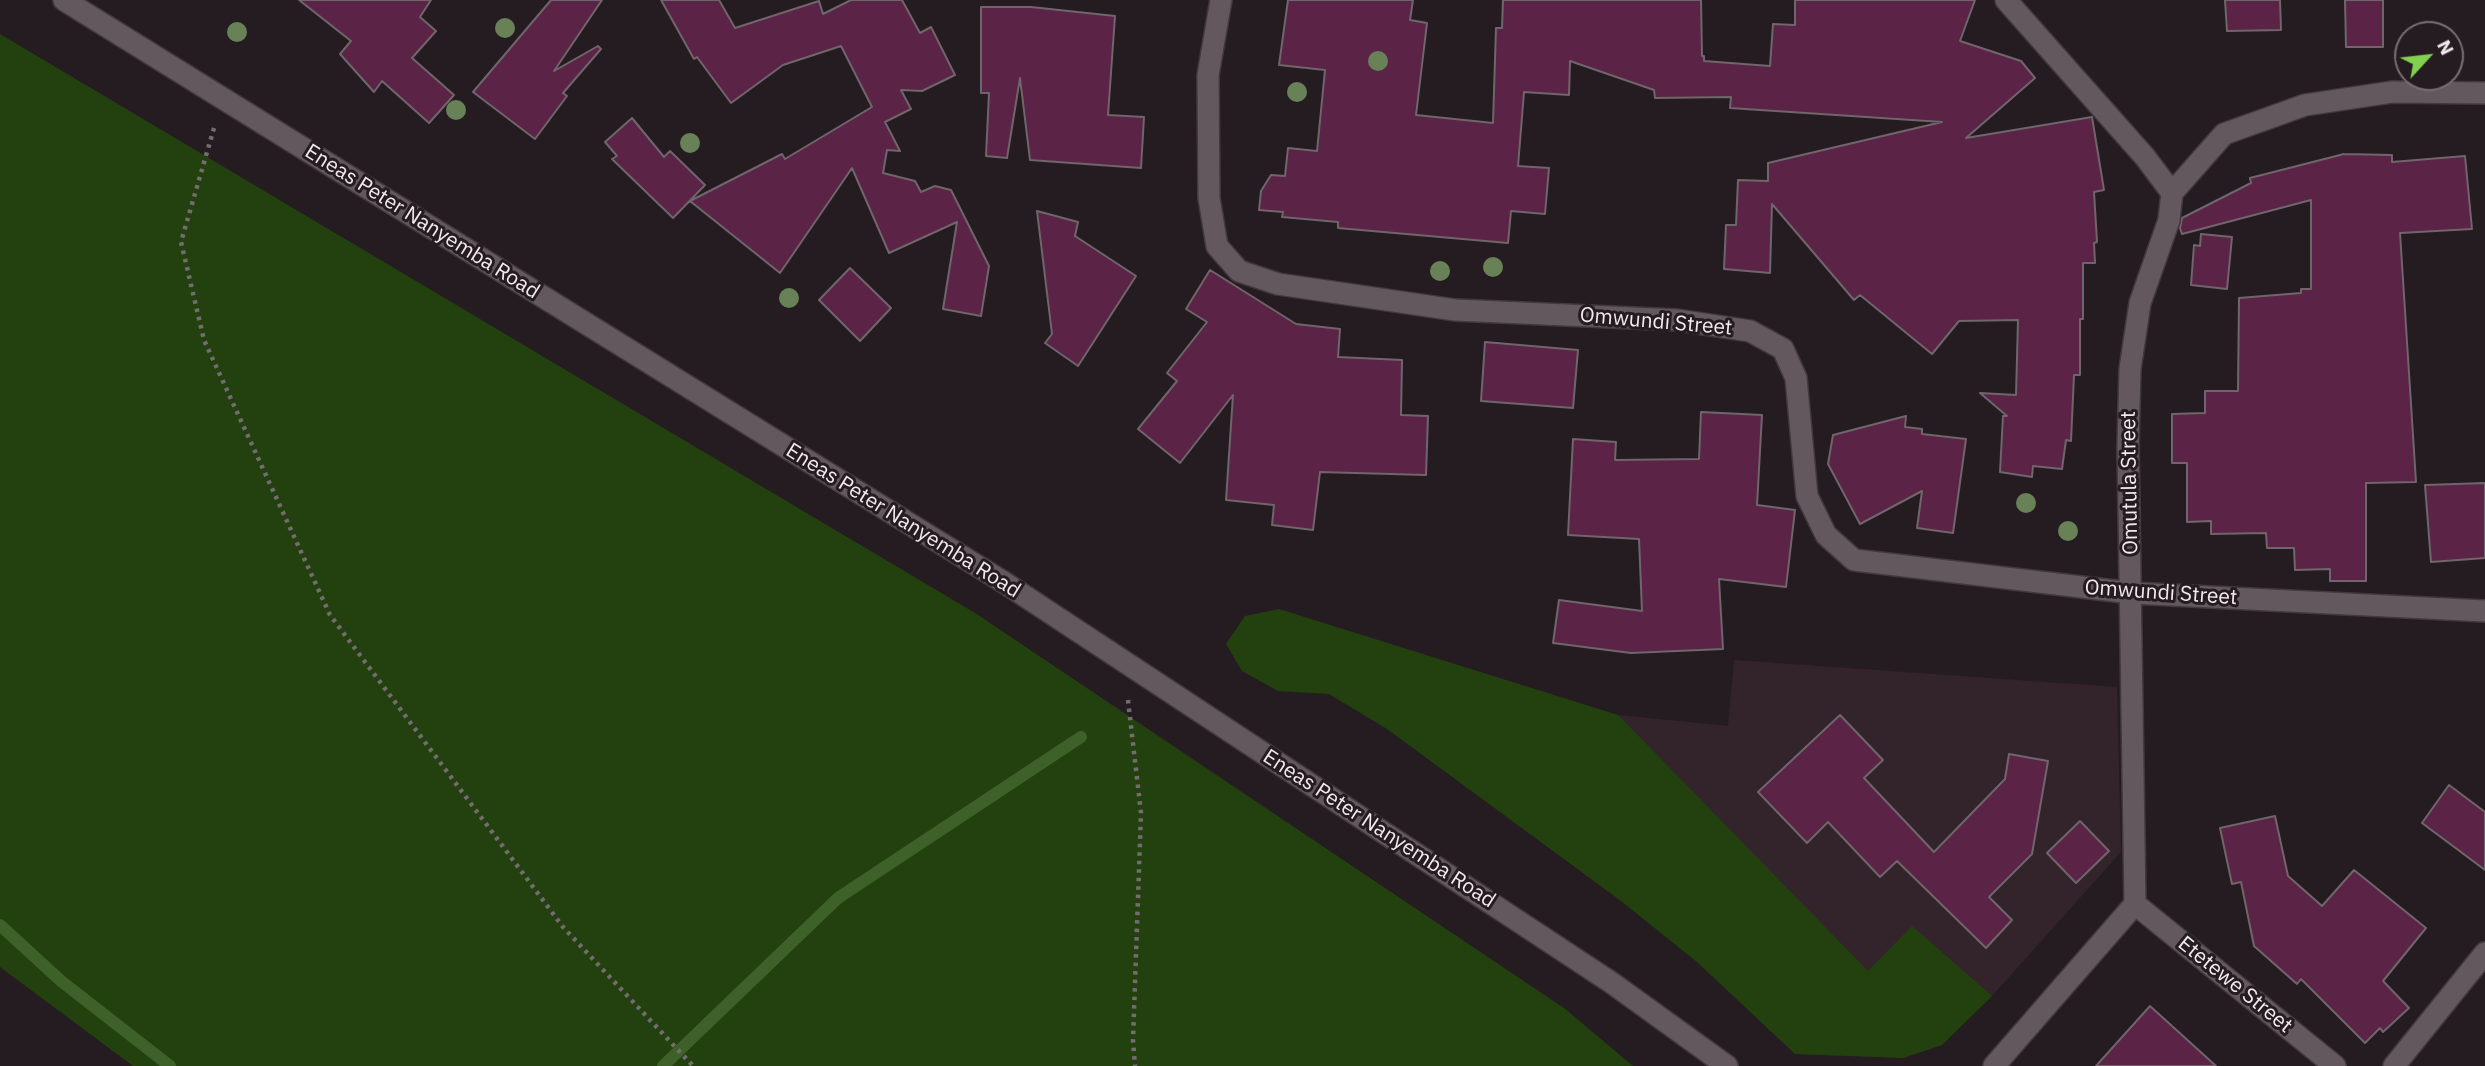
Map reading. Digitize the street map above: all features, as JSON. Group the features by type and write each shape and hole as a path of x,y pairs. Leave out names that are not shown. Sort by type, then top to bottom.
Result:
{"street":[{"name":"Eneas Peter Nanyemba Road","path":"64,0 993,576 1612,983 1727,1066"},
{"name":"Omwundi Street","path":"1221,0 1208,75 1209,198 1217,246 1239,271 1278,284 1455,310 1677,320 1750,331 1783,349 1788,359 1796,378 1807,496 1826,535 1854,560 2132,593 2485,611"},
{"path":"2006,0 2145,157 2172,193 2224,134 2305,105 2392,92 2485,93"},
{"name":"Omutula Street","path":"2135,904 2128,446 2130,369 2140,303 2169,220 2172,193"},
{"path":"1994,1066 2135,904"},
{"name":"Etetewe Street","path":"2135,904 2335,1066"},
{"path":"2394,1066 2485,953"}],"path":[{"path":"222,98 181,242 204,340 330,615 563,927 693,1066"},
{"path":"1123,661 1141,813 1133,1040 1135,1066"}],"shaded area":[{"path":"1734,660 2117,687 2121,852 1992,996 1942,1045 1903,1058 1795,1054 1618,715 1728,726"}],"green space":[{"path":"0,34 975,613 1564,1008 1633,1066 133,1066 0,967"},
{"path":"1279,609 1618,715 1868,971 1912,926 1992,996 1942,1045 1903,1058 1795,1054 1697,962 1621,901 1387,729 1329,694 1278,691 1242,671 1226,644 1245,616"}],"building":[{"path":"299,0 431,0 420,17 436,31 412,58 454,95 429,123 382,81 374,92 340,54 351,41"},
{"path":"551,0 602,0 554,71 598,46 601,49 563,93 567,96 535,139 473,92"},
{"path":"661,0 719,0 735,28 819,1 823,14 851,0 902,0 920,33 931,27 955,75 922,91 901,90 911,109 885,122 900,151 887,150 883,173 915,181 921,192 935,186 951,190 989,266 981,316 943,309 957,222 889,253 852,168 780,273 690,201 782,154 785,159 872,107 841,46 783,65 731,103 697,57 694,59"},
{"path":"1288,0 1413,0 1410,20 1427,23 1416,115 1493,123 1496,28 1502,28 1503,0 1701,0 1704,61 1770,66 1773,24 1795,25 1795,0 1975,0 1960,41 2021,61 2035,78 1966,138 2092,117 2104,190 2094,192 2097,242 2094,243 2095,263 2083,263 2080,375 2074,375 2071,441 2066,440 2062,469 2033,466 2032,477 2000,472 2003,416 2007,416 1980,393 2016,395 2018,320 1959,321 1932,354 1860,295 1854,300 1772,204 1770,273 1724,269 1726,225 1736,225 1738,180 1768,181 1768,163 1942,122 1730,108 1731,97 1655,98 1654,90 1570,61 1569,95 1524,92 1518,166 1549,168 1545,214 1511,211 1508,243 1338,228 1338,222 1282,217 1283,212 1259,210 1261,191 1271,175 1285,176 1288,148 1317,151 1325,70 1279,65"},
{"path":"2225,0 2280,0 2281,30 2227,31"},
{"path":"2345,0 2383,0 2383,47 2346,47"},
{"path":"981,7 1031,7 1115,16 1108,115 1144,117 1141,168 1030,160 1020,78 1007,158 986,156 989,93 981,93"},
{"path":"632,118 664,157 670,151 705,185 673,218 612,159 617,156 605,142"},
{"path":"2344,154 2392,155 2392,162 2465,156 2472,229 2400,233 2416,482 2366,483 2366,581 2330,581 2330,569 2295,570 2294,548 2267,548 2266,533 2211,534 2211,521 2187,522 2187,463 2172,463 2172,414 2205,413 2205,391 2238,391 2239,298 2301,293 2301,289 2311,289 2311,200 2182,234 2182,218 2251,183 2250,178"},
{"path":"1037,211 1078,222 1075,236 1136,276 1078,366 1045,343 1052,334"},
{"path":"2201,234 2232,237 2227,289 2191,285 2194,245 2200,246"},
{"path":"850,268 891,308 860,341 819,300"},
{"path":"1210,270 1296,324 1340,329 1338,357 1402,360 1401,415 1428,416 1426,475 1320,472 1313,530 1272,525 1274,505 1226,500 1233,395 1180,463 1138,429 1177,381 1167,373 1207,322 1186,309"},
{"path":"1485,342 1578,350 1573,408 1481,401"},
{"path":"1701,412 1762,415 1757,505 1795,510 1786,587 1719,579 1723,649 1631,653 1553,643 1559,600 1642,611 1639,539 1568,535 1573,439 1616,442 1615,460 1699,459"},
{"path":"1906,416 1905,427 1922,429 1922,434 1966,439 1953,533 1917,528 1922,491 1860,524 1828,464 1833,435"},
{"path":"2485,483 2485,558 2431,562 2425,485"},
{"path":"1840,715 1883,760 1864,778 1934,852 2005,779 2009,754 2048,761 2032,854 1989,897 2012,920 1986,948 1897,861 1880,877 1828,822 1807,843 1758,792"},
{"path":"2449,785 2485,812 2485,870 2422,823"},
{"path":"2275,816 2288,876 2322,906 2354,870 2426,928 2383,981 2409,1008 2383,1032 2380,1028 2365,1043 2301,979 2297,984 2254,946 2241,882 2232,884 2220,828"},
{"path":"2080,821 2109,851 2076,883 2047,853"},
{"path":"2150,1006 2216,1066 2096,1066"}],"waterway":[{"path":"663,1066 838,898 1081,737"},
{"path":"0,925 61,981 170,1066"}]}
